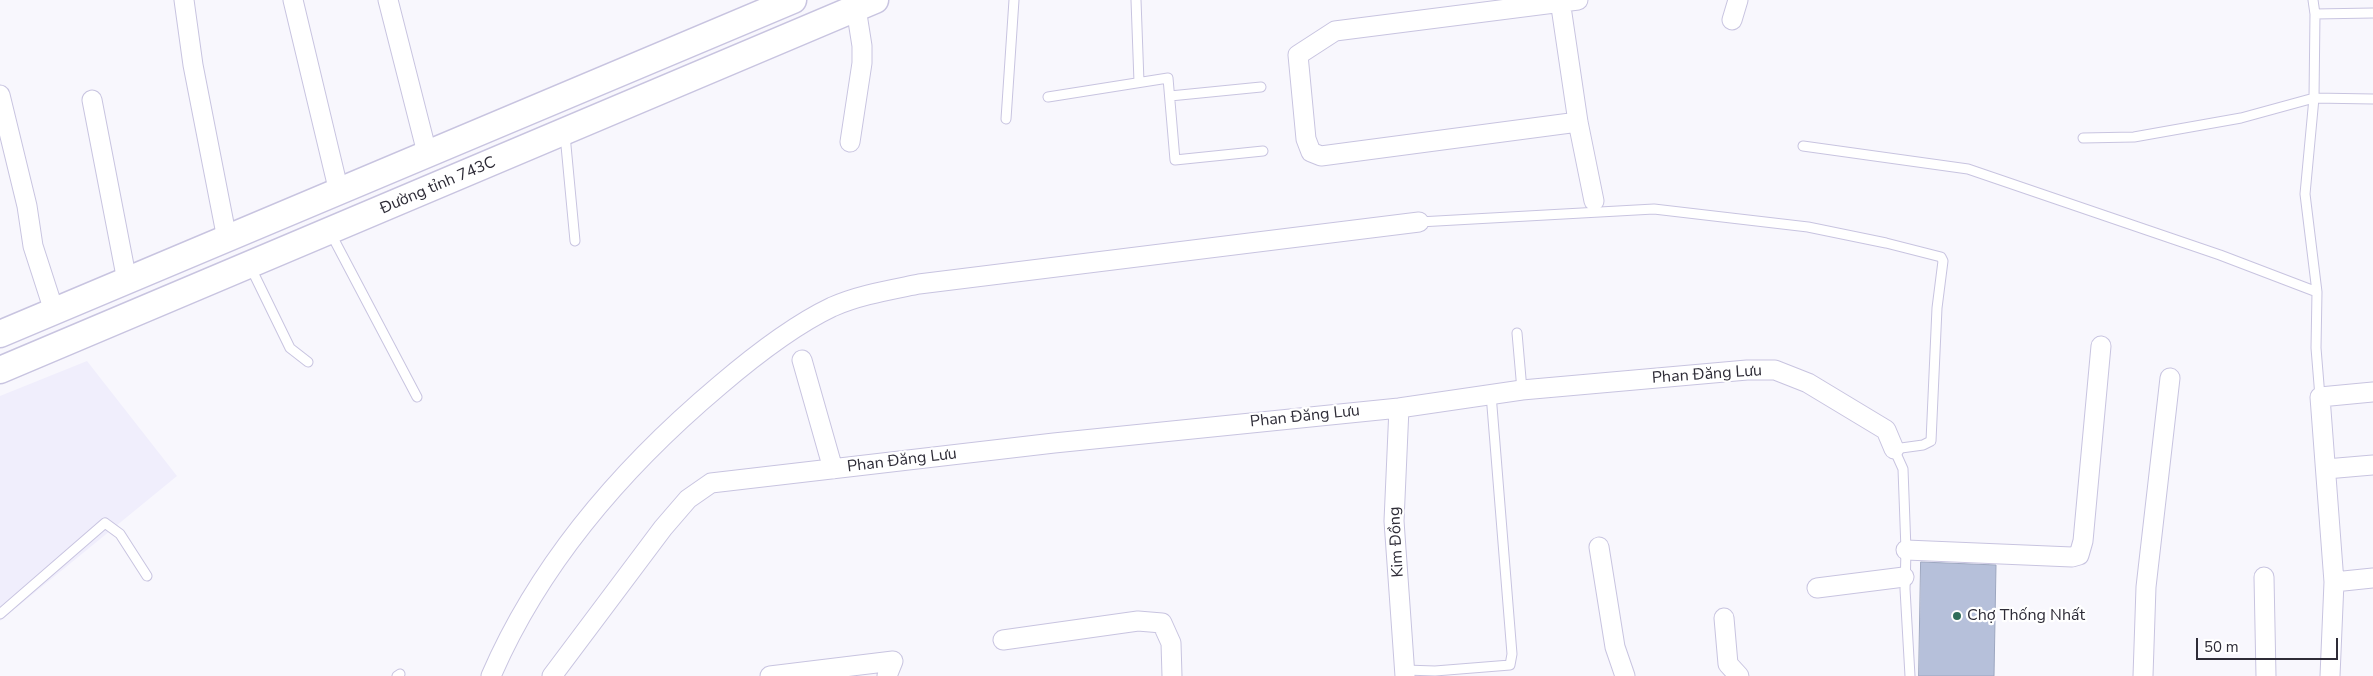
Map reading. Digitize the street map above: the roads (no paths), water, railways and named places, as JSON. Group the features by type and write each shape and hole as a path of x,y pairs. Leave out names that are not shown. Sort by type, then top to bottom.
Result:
{"main road":[{"name":"Đường tỉnh 743C","path":"0,334 793,0"},
{"name":"Đường tỉnh 743C","path":"0,370 250,266 865,4"}],"street":[{"path":"184,0 193,65 227,239"},
{"path":"293,0 338,192"},
{"path":"388,0 427,153"},
{"path":"1732,20 1738,0"},
{"path":"1578,122 1321,156 1311,152 1306,139 1298,55 1335,31 1566,1 1578,122 1594,201"},
{"path":"850,142 862,62 865,4"},
{"path":"0,95 27,206 33,246 54,311"},
{"path":"92,100 126,281"},
{"path":"491,676 536,590 574,533 629,469 675,422 742,366 788,333 832,307 864,296 920,284 1419,222"},
{"path":"1906,550 2072,557 2079,554 2083,541 2102,346"},
{"path":"802,360 815,400 832,469"},
{"name":"Phan Đăng Lưu","path":"552,676 633,564 688,499 711,483 1399,408 1522,390 1747,370 1775,370 1808,383 1886,430 1894,449"},
{"path":"2143,676 2146,587 2170,378"},
{"path":"2330,676 2334,582 2320,397 2373,392"},
{"name":"Kim Đồng","path":"1399,408 1394,521 1405,673"},
{"path":"2326,469 2373,465"},
{"path":"1599,547 1615,647 1625,676"},
{"path":"1818,588 1904,577"},
{"path":"2264,577 2266,676"},
{"path":"2334,582 2373,578"},
{"path":"1724,618 1728,664 1739,676"},
{"path":"1003,640 1138,621 1162,623 1171,643 1172,676"},
{"path":"770,676 893,661 887,676"}],"lane":[{"path":"1006,119 1014,0"},
{"path":"1136,0 1139,82"},
{"path":"2313,0 2315,14 2314,98 2305,194 2317,292 2316,348 2320,397"},
{"path":"2315,14 2373,13"},
{"path":"1048,97 1168,78 1175,160 1263,151"},
{"path":"1170,96 1261,87"},
{"path":"2084,138 2134,137 2240,118 2314,98 2373,99"},
{"path":"565,132 575,241"},
{"path":"1803,146 1968,169 2220,255 2317,292"},
{"path":"1419,222 1654,209 1808,227 1937,255 1943,261 1937,308 1932,437 1929,443 1923,445 1894,449"},
{"path":"330,232 417,398"},
{"path":"250,266 290,348 308,362"},
{"path":"1517,334 1522,390"},
{"path":"1405,673 1510,665 1512,654 1490,394"},
{"name":"Phan Đăng Lưu","path":"1894,449 1903,469 1906,550 1904,577 1910,676"},
{"path":"0,614 105,523 120,534 148,576"}],"place":[{"name":"Chợ Thống Nhất","path":"1957,616"}]}
